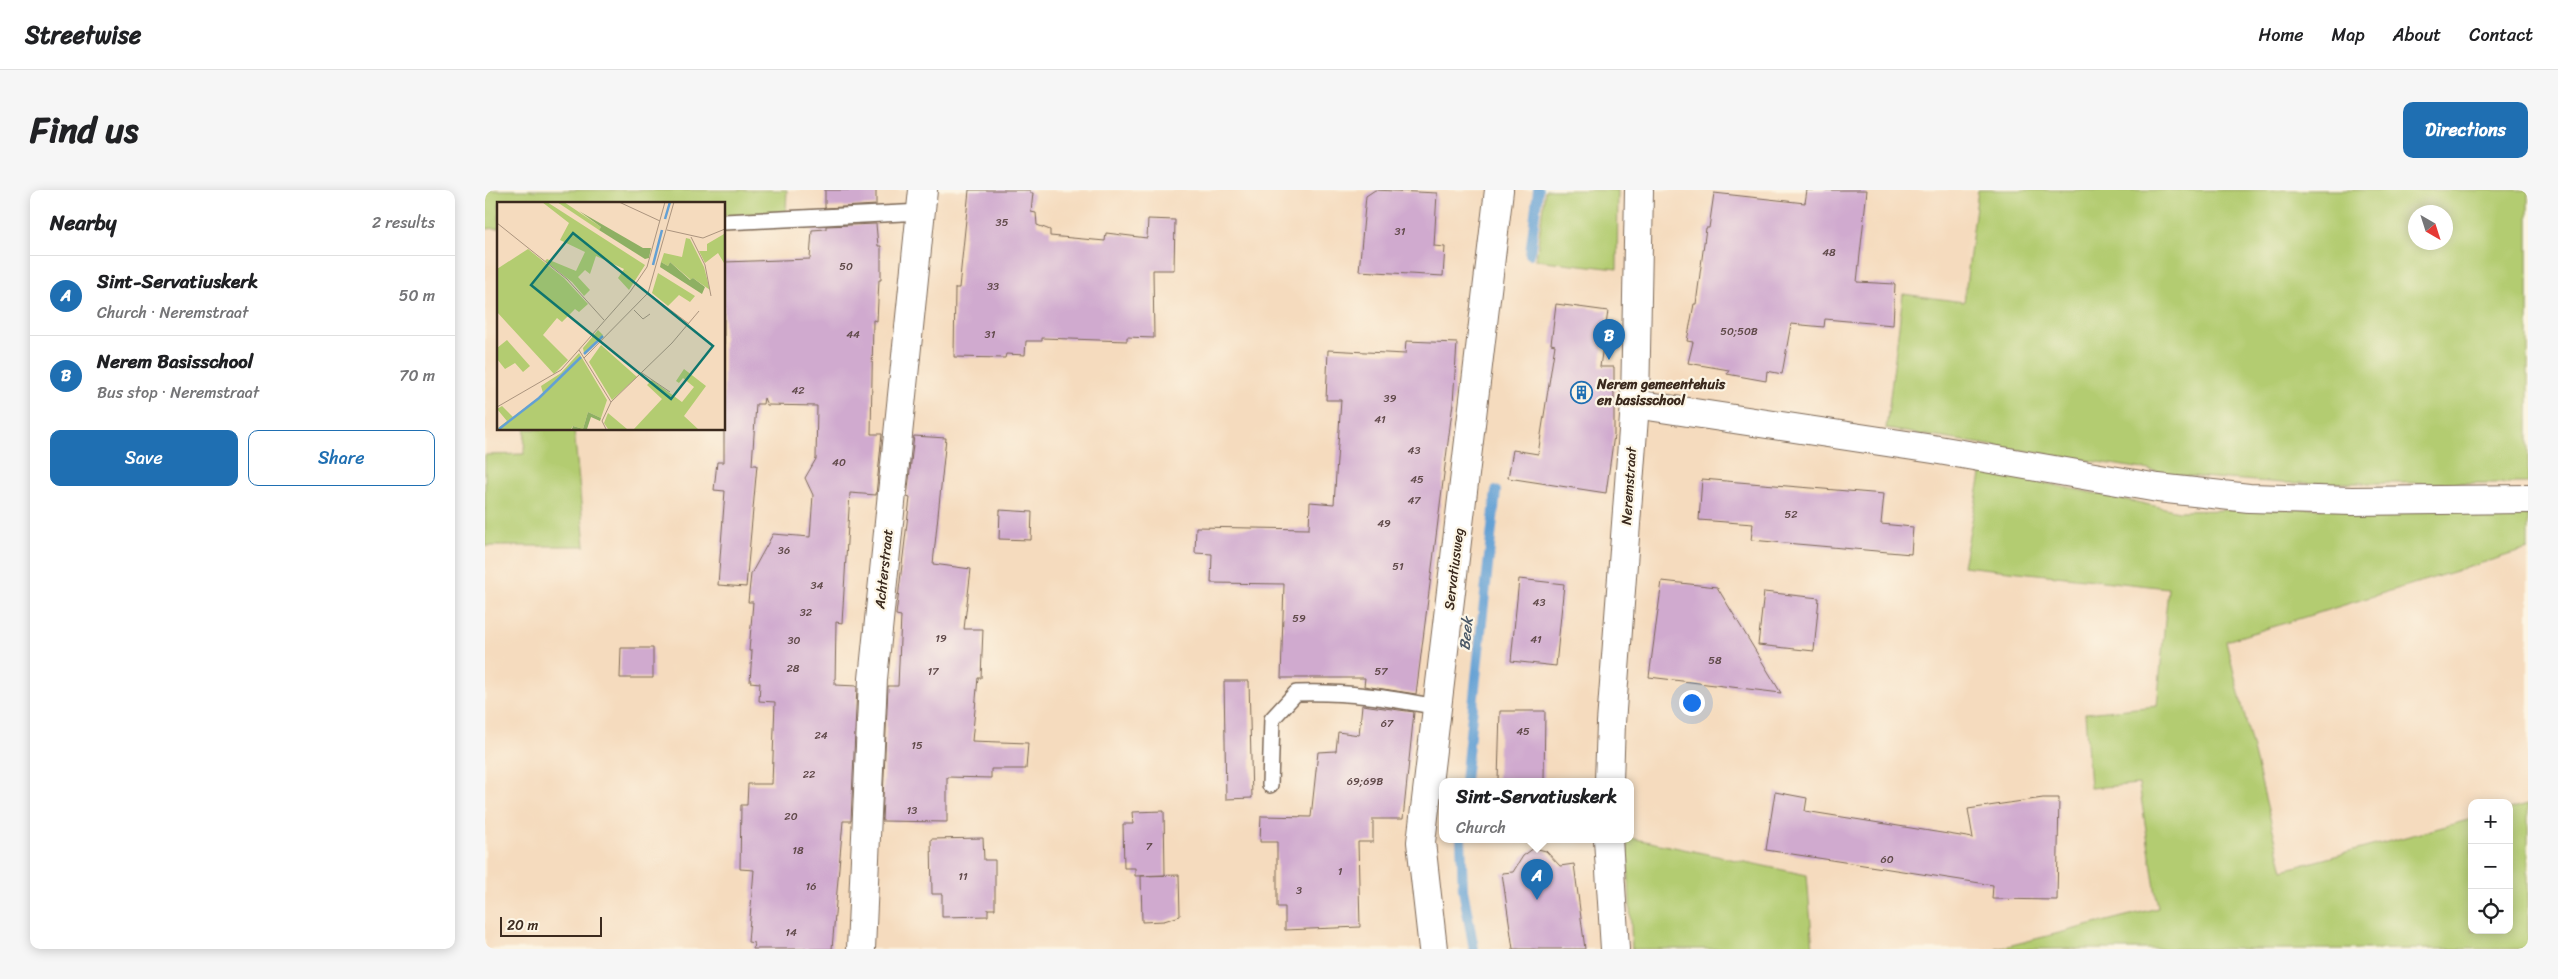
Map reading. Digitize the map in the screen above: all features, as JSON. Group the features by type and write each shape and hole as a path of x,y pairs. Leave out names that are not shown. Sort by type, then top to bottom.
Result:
{"street":[{"name":"Servatiusweg","path":"1433,949 1421,842 1499,190"},
{"name":"Neremstraat","path":"1609,778 1611,722 1635,404 1639,190"},
{"name":"Achterstraat","path":"861,949 873,680 923,201"},
{"path":"1635,404 1933,449 2159,488 2249,498 2324,500 2528,499"},
{"path":"1608,843 1615,949"}],"lane":[{"path":"725,222 923,201"},
{"path":"1270,785 1271,719 1296,693 1379,696 1437,707"}],"green space":[{"path":"485,190 787,190 786,212 725,216 725,202 497,202 497,228 485,229"},
{"path":"1545,190 1618,190 1617,269 1536,260"},
{"path":"1978,190 2528,190 2528,483 2283,483 2188,476 1886,429 1903,294 1964,302"},
{"path":"525,430 574,430 585,546 485,546 485,455 524,454"},
{"path":"1982,470 2179,511 2528,504 2528,549 2226,641 2283,870 2468,820 2468,934 2513,934 2513,808 2528,804 2528,949 1996,949 2158,908 2139,784 2090,788 2085,713 2157,706 2168,588 1963,566"},
{"path":"1634,839 1807,875 1813,949 1632,949 1627,843 1634,843"}],"building":[{"path":"825,190 876,190 876,205 825,208"},
{"path":"969,190 1030,190 1030,193 1033,193 1031,212 1036,213 1037,225 1050,230 1050,236 1105,241 1106,233 1147,238 1148,219 1175,220 1174,270 1153,270 1154,338 1127,337 1127,341 1042,338 1042,341 1026,341 1025,355 1006,354 1005,358 954,357 955,288 959,288"},
{"path":"1375,190 1437,193 1434,246 1445,247 1443,276 1359,271 1366,196"},
{"path":"1807,190 1867,190 1857,282 1895,284 1893,325 1825,319 1824,327 1791,324 1782,374 1767,371 1766,381 1727,374 1729,370 1688,363 1693,342 1687,341 1694,304 1696,304 1706,228 1709,228 1714,193 1805,203"},
{"path":"876,224 878,246 881,246 881,280 879,280 877,321 873,320 871,434 882,434 876,495 850,493 842,623 836,622 835,685 857,686 851,821 843,821 832,949 753,949 754,943 748,942 754,870 740,869 741,805 747,805 748,784 772,784 775,702 759,701 760,683 750,682 752,651 749,651 753,602 748,602 751,574 773,534 810,537 813,495 805,478 816,459 817,406 767,405 764,398 763,404 756,404 752,465 757,465 746,587 718,585 725,491 714,490 717,462 724,462 725,262 810,259 812,230 826,229 826,226"},
{"name":"Nerem gemeentehuis en basisschool","path":"1556,304 1608,311 1600,367 1614,367 1614,435 1606,493 1508,478 1513,450 1538,454 1555,345 1551,344"},
{"path":"1406,341 1457,343 1453,403 1416,694 1364,686 1365,678 1281,678 1284,584 1211,583 1212,554 1195,553 1196,527 1309,529 1310,502 1334,504 1341,400 1326,400 1328,350 1405,354"},
{"path":"914,436 946,438 933,564 971,569 964,629 983,629 981,678 978,678 972,741 1028,743 1026,769 991,769 991,778 947,777 947,822 882,821 888,686 898,686 901,616 896,615 910,498 907,497"},
{"path":"1702,479 1884,494 1881,524 1913,527 1911,554 1751,540 1753,524 1699,520"},
{"path":"1000,510 1032,512 1031,540 999,539"},
{"path":"1519,579 1564,584 1556,666 1511,661"},
{"path":"1662,581 1717,587 1781,693 1649,677"},
{"path":"1764,592 1819,598 1814,651 1758,645"},
{"path":"621,648 653,648 653,678 620,678"},
{"path":"1224,681 1249,681 1252,798 1226,799"},
{"path":"1362,705 1414,712 1403,819 1373,819 1373,842 1358,842 1360,927 1285,930 1285,907 1277,907 1277,842 1260,842 1261,816 1311,817 1318,752 1336,751 1338,732 1359,735"},
{"path":"1500,711 1545,711 1544,778 1498,778"},
{"path":"1775,792 1807,798 1805,811 1973,838 1968,809 2043,798 2059,798 2057,900 1992,899 1993,885 1766,850"},
{"path":"1164,811 1165,875 1135,876 1135,868 1124,868 1123,824 1133,824 1132,812"},
{"path":"983,838 984,860 995,860 995,909 988,909 988,916 942,917 942,894 932,894 931,839"},
{"path":"1534,848 1546,851 1560,866 1574,864 1585,949 1513,949 1502,873 1513,872 1523,856"},
{"path":"1179,875 1180,916 1164,921 1142,922 1141,876"}],"waterway":[{"name":"Beek","path":"1530,254 1538,190"},
{"name":"Beek","path":"1465,778 1496,491"},
{"name":"Beek","path":"1461,843 1463,890 1474,949"}],"place":[{"name":"Nerem Basisschool","path":"1609,360"},
{"name":"Nerem gemeentehuis en basisschool","path":"1581,392"},
{"name":"Sint-Servatiuskerk","path":"1537,900"}]}
